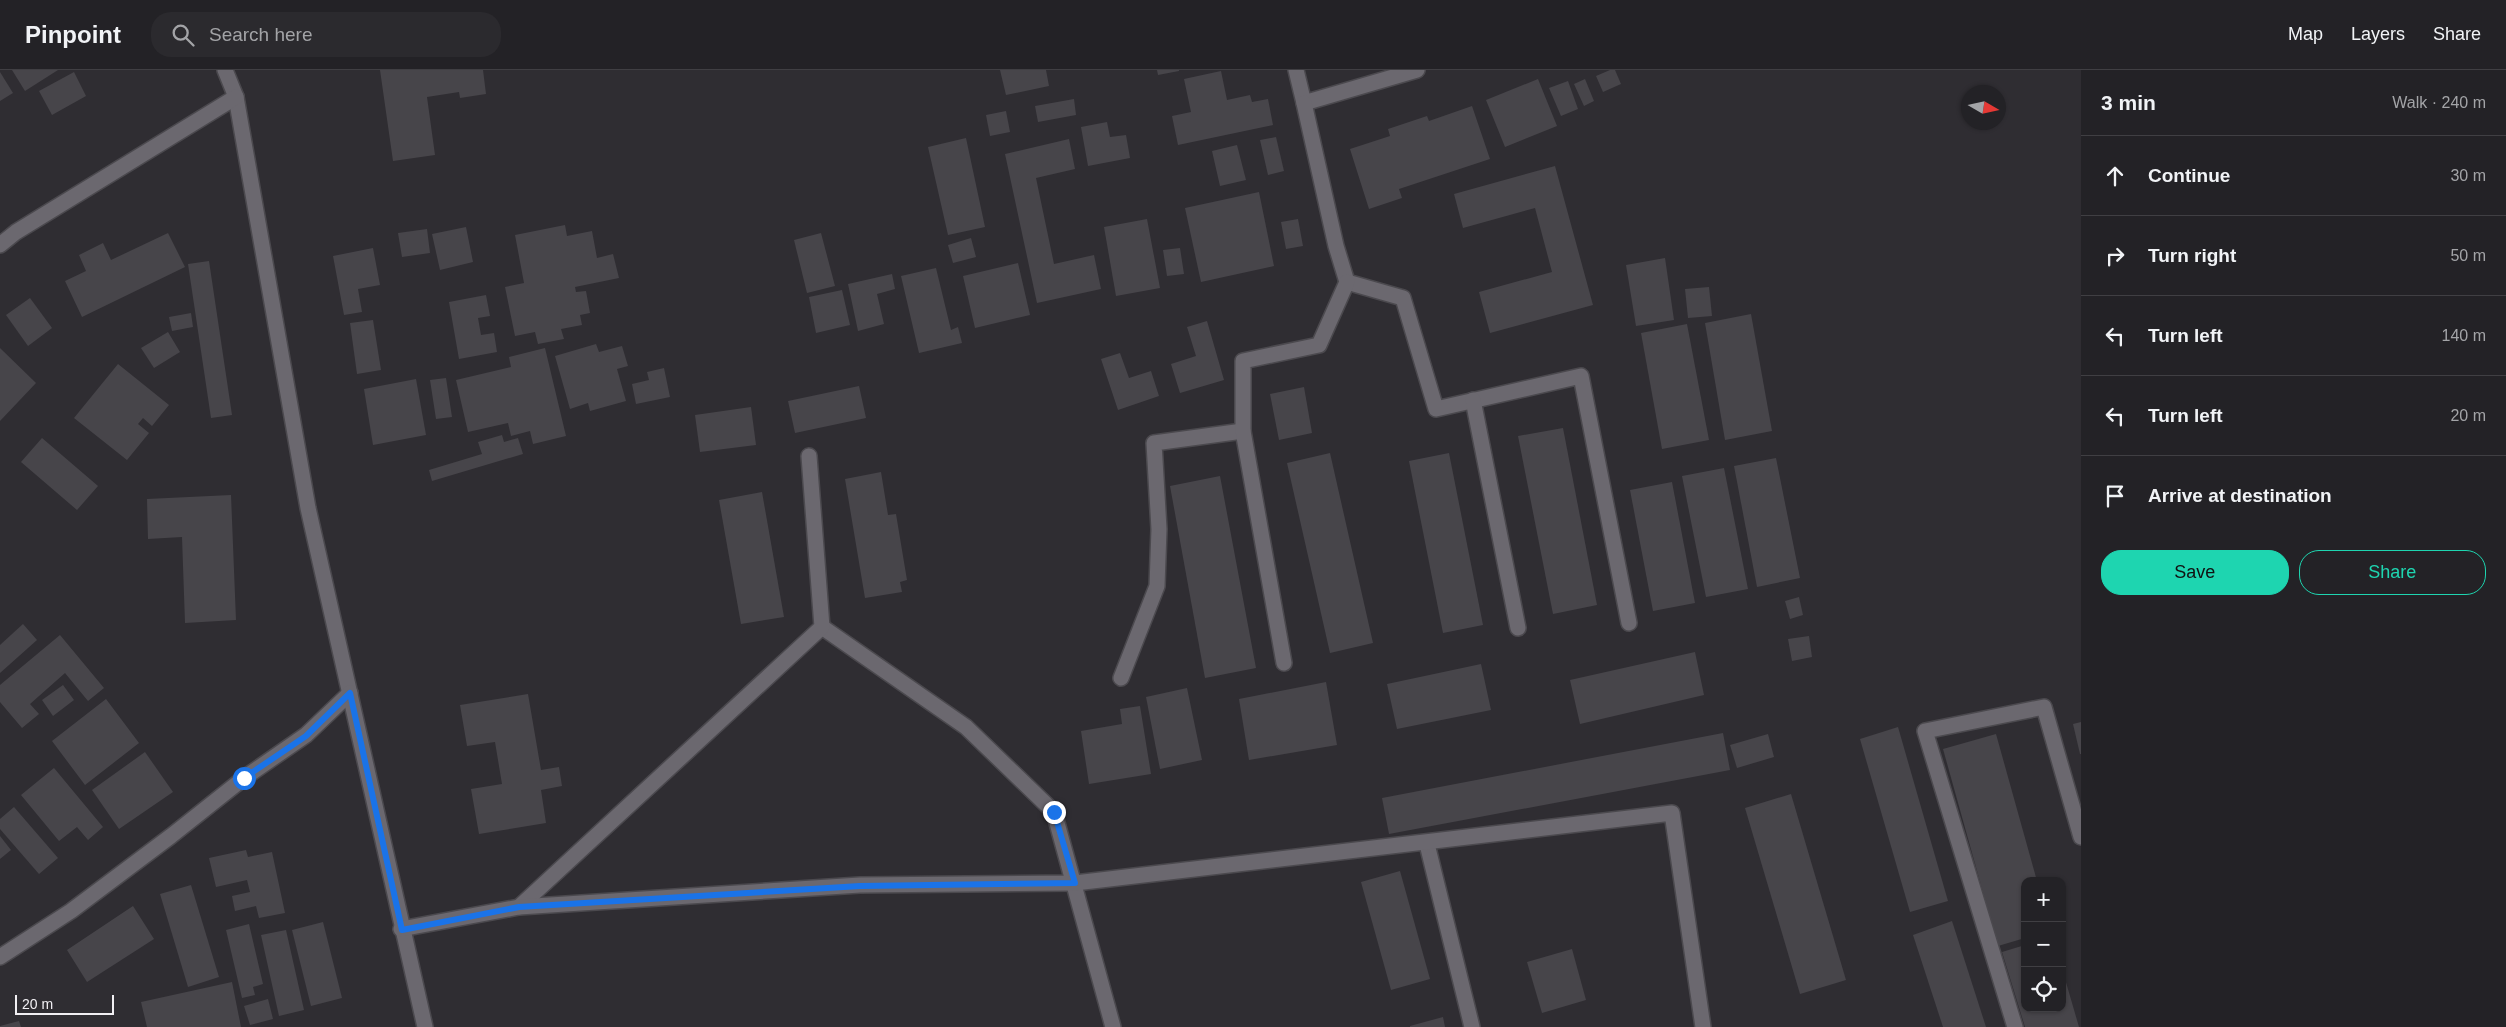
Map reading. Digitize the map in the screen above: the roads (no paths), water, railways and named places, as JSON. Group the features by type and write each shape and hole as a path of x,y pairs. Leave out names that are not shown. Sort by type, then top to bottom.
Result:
{"street":[{"path":"225,70 236,97 308,508 425,1027"},
{"path":"1284,663 1242,430 1242,361 1319,345 1347,282 1336,246 1296,70"},
{"path":"1304,103 1417,70"},
{"path":"0,245 16,232 236,97"},
{"path":"1347,282 1404,298 1436,408 1581,376 1629,623"},
{"path":"1474,400 1518,628"},
{"path":"1121,678 1157,586 1160,529 1154,443 1242,430"},
{"path":"809,456 822,627"},
{"path":"822,627 966,727 1054,812 1113,1027"},
{"path":"519,907 822,627"},
{"path":"0,957 71,911 244,778 306,736 350,693"},
{"path":"2015,1027 1926,731 2044,707 2081,837"},
{"path":"402,930 519,907 860,886 1075,883 1426,844 1672,813 1703,1027"},
{"path":"1426,844 1472,1027"}]}
